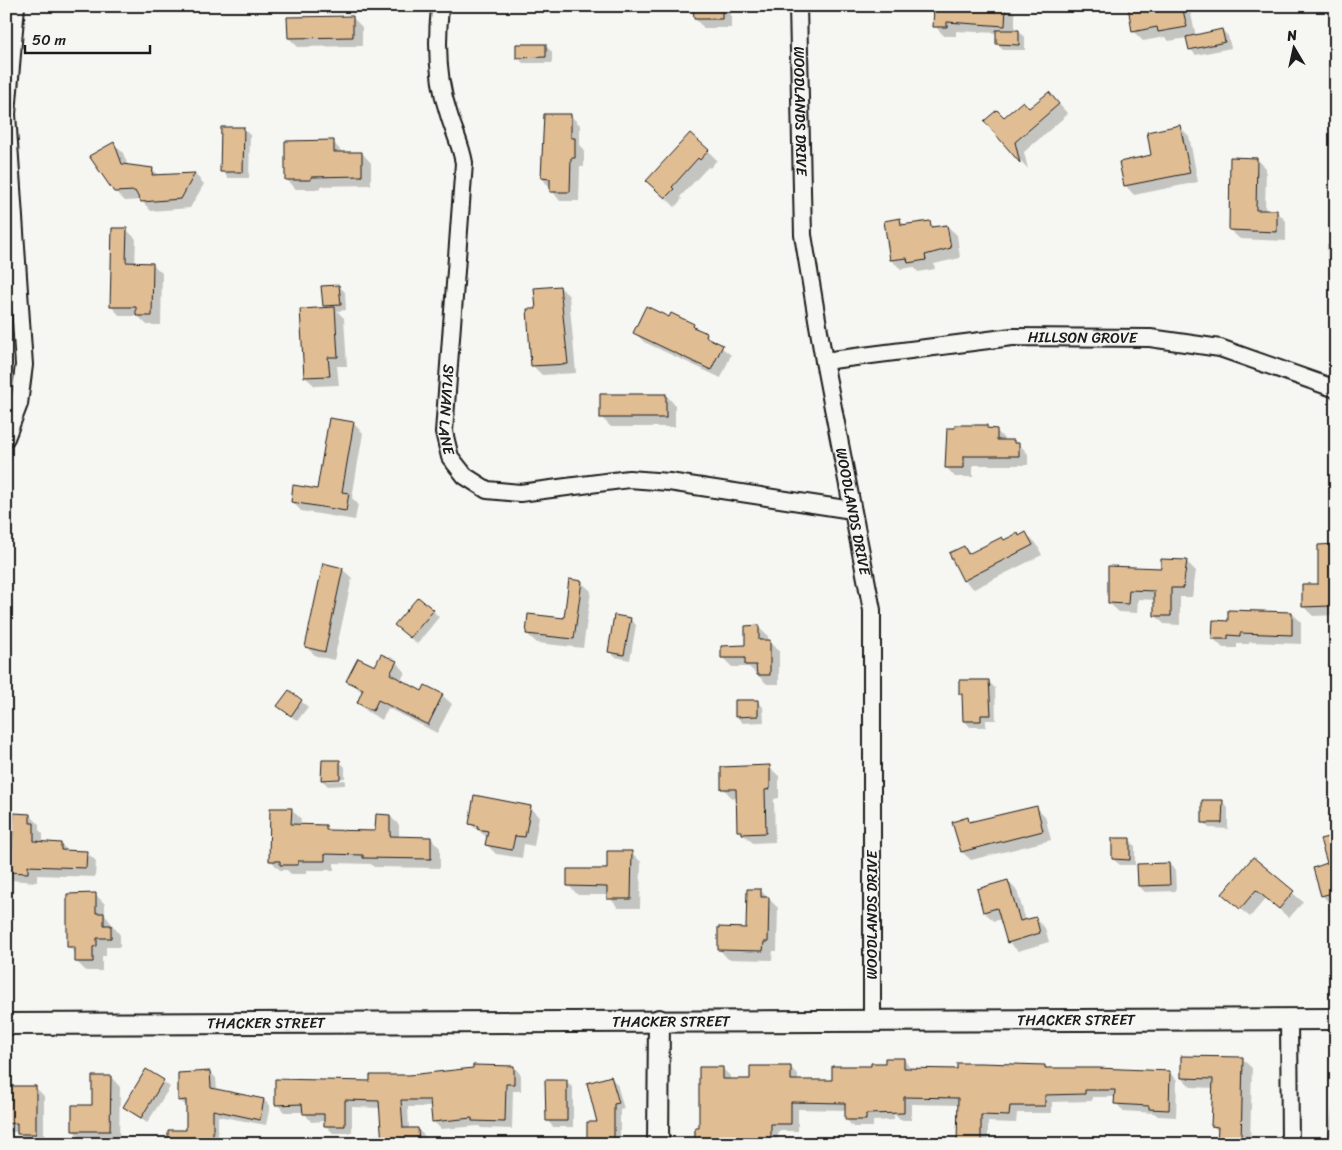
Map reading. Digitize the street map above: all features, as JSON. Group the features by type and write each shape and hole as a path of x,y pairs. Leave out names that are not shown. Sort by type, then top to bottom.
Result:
{"street":[{"path":"6,438 18,404 24,365 7,114 16,6"},
{"name":"WOODLANDS DRIVE","path":"798,6 803,235 824,361 872,610 872,1020"},
{"name":"SYLVAN LANE","path":"440,8 436,43 440,77 449,116 462,148 464,163 444,432 450,457 465,476 487,490 520,493 628,479 669,482 852,510"},
{"name":"HILLSON GROVE","path":"824,361 1012,337 1150,338 1220,348 1336,388"},
{"path":"1289,1019 1290,1144"},
{"name":"THACKER STREET","path":"6,1024 659,1020 1336,1019"},
{"path":"658,1144 659,1020"}],"building":[{"path":"693,6 722,6 722,19 694,19"},
{"path":"934,6 1006,6 1005,26 947,22 947,27 933,27"},
{"path":"1128,6 1182,6 1187,27 1158,32 1157,27 1132,32"},
{"path":"353,16 353,37 288,38 287,17"},
{"path":"1222,29 1225,42 1189,50 1186,37"},
{"path":"996,30 1019,30 1019,45 996,44"},
{"path":"516,44 546,44 546,57 516,58"},
{"path":"1049,92 1059,104 1015,142 1020,163 984,121 997,110 1004,117 1023,101 1029,108"},
{"path":"544,114 571,114 571,138 575,138 575,158 571,158 570,192 550,192 550,179 541,178"},
{"path":"1180,125 1190,173 1124,186 1119,162 1151,155 1147,132"},
{"path":"221,127 244,127 243,172 220,172"},
{"path":"690,133 709,150 700,160 698,158 672,187 674,189 665,198 646,181"},
{"path":"334,140 334,152 362,152 362,176 311,177 311,180 285,180 285,141"},
{"path":"114,142 122,164 153,168 152,175 195,173 181,199 141,202 135,191 114,192 89,156"},
{"path":"1230,157 1257,158 1256,210 1277,210 1277,232 1229,230"},
{"path":"900,218 901,225 930,221 931,227 947,225 951,248 925,255 926,260 908,263 907,258 890,260 884,221"},
{"path":"112,228 127,228 126,262 153,263 152,316 136,316 136,307 110,307"},
{"path":"339,285 341,305 323,306 321,286"},
{"path":"560,286 568,364 531,366 527,309 536,309 534,288"},
{"path":"646,306 669,317 671,313 694,324 693,327 707,333 706,337 723,345 711,370 633,333"},
{"path":"335,307 338,357 328,357 330,376 304,377 300,309"},
{"path":"600,394 666,394 666,418 600,418"},
{"path":"329,418 354,422 342,492 349,493 346,511 291,502 293,485 317,489"},
{"path":"955,425 987,425 987,428 997,429 997,440 1014,440 1014,443 1019,443 1019,456 964,456 964,468 945,468 947,428 955,428"},
{"path":"1026,532 1033,545 963,581 949,553 964,546 968,554 1002,537 1004,540 1018,533 1019,536"},
{"path":"1336,544 1336,577 1331,581 1331,606 1302,607 1302,584 1318,584 1318,545"},
{"path":"1161,559 1187,560 1183,588 1171,588 1171,616 1154,616 1154,591 1129,590 1128,604 1108,603 1108,566 1161,568"},
{"path":"323,563 343,568 325,652 305,647"},
{"path":"569,579 582,581 574,639 526,634 528,614 564,618"},
{"path":"418,597 434,610 410,638 394,625"},
{"path":"1228,610 1292,612 1292,635 1240,633 1240,636 1228,635 1228,639 1212,639 1213,620 1228,621"},
{"path":"614,615 631,618 624,655 608,652"},
{"path":"759,625 759,640 770,640 770,675 757,675 756,665 745,665 745,658 721,658 721,646 745,645 745,626"},
{"path":"381,654 397,661 390,674 422,691 425,685 443,694 428,725 378,700 373,711 357,703 363,689 346,681 358,658 375,666"},
{"path":"959,680 989,680 991,715 981,715 981,721 963,721 962,694 959,694"},
{"path":"289,690 302,700 291,716 277,706"},
{"path":"735,700 758,700 758,716 735,717"},
{"path":"322,760 340,760 340,779 321,780"},
{"path":"770,765 770,789 765,790 766,833 742,834 742,831 737,831 736,789 721,789 721,767"},
{"path":"474,795 531,806 525,837 515,836 512,850 485,845 488,831 477,829 478,826 469,824"},
{"path":"1202,800 1223,800 1222,823 1202,823"},
{"path":"1037,806 1043,831 961,852 952,822 968,817 969,822"},
{"path":"270,808 292,808 291,824 326,825 326,830 375,831 376,814 390,815 390,836 431,837 431,859 363,858 363,855 325,854 325,861 298,861 298,865 280,865 280,861 269,861"},
{"path":"14,813 30,814 30,823 34,823 34,841 61,843 61,850 87,851 86,868 28,866 28,873 6,872 6,849 12,849"},
{"path":"1336,835 1336,892 1321,896 1313,868 1327,863 1320,839"},
{"path":"1112,838 1130,838 1130,860 1112,859"},
{"path":"607,851 632,851 631,899 607,899 607,887 567,886 567,869 607,869"},
{"path":"1253,857 1294,891 1279,909 1256,890 1240,909 1222,894"},
{"path":"1169,863 1170,885 1138,886 1137,864"},
{"path":"1008,880 1020,921 1036,917 1040,933 1007,943 997,908 983,912 977,889"},
{"path":"747,889 761,889 761,897 769,897 768,942 764,942 763,951 718,950 718,927 746,928"},
{"path":"96,893 96,913 104,913 104,925 111,925 111,938 97,938 97,946 93,947 93,962 75,962 75,947 67,947 67,894"},
{"path":"1181,1056 1243,1057 1241,1144 1217,1144 1218,1127 1211,1126 1213,1079 1181,1078"},
{"path":"885,1058 904,1058 904,1068 957,1069 957,1063 981,1063 1045,1065 1045,1068 1170,1071 1169,1110 1149,1109 1149,1106 1114,1104 1115,1090 1085,1090 1085,1094 1045,1095 1045,1106 1010,1106 1009,1116 981,1115 981,1144 957,1144 958,1098 904,1097 904,1113 866,1114 866,1120 845,1120 845,1103 791,1102 791,1124 771,1124 771,1144 695,1144 695,1128 699,1128 699,1067 723,1067 723,1079 750,1079 750,1066 791,1066 791,1080 832,1080 832,1066 871,1066 871,1063 885,1063"},
{"path":"473,1065 514,1066 514,1084 506,1084 505,1122 472,1121 472,1118 432,1122 430,1100 401,1100 403,1128 418,1128 419,1144 382,1144 379,1101 345,1100 345,1126 324,1126 324,1114 303,1114 302,1104 275,1105 275,1079 370,1081 370,1075 409,1075 473,1068"},
{"path":"146,1069 164,1080 141,1118 123,1107"},
{"path":"210,1071 211,1088 264,1099 260,1120 213,1110 213,1144 168,1144 168,1130 186,1130 186,1100 178,1101 178,1073"},
{"path":"92,1076 111,1076 110,1131 72,1131 72,1105 92,1105"},
{"path":"611,1076 619,1103 614,1104 614,1144 587,1144 587,1122 597,1122 587,1083"},
{"path":"545,1080 567,1080 567,1121 546,1121"},
{"path":"6,1086 36,1086 36,1134 17,1134 17,1123 6,1124"}]}
